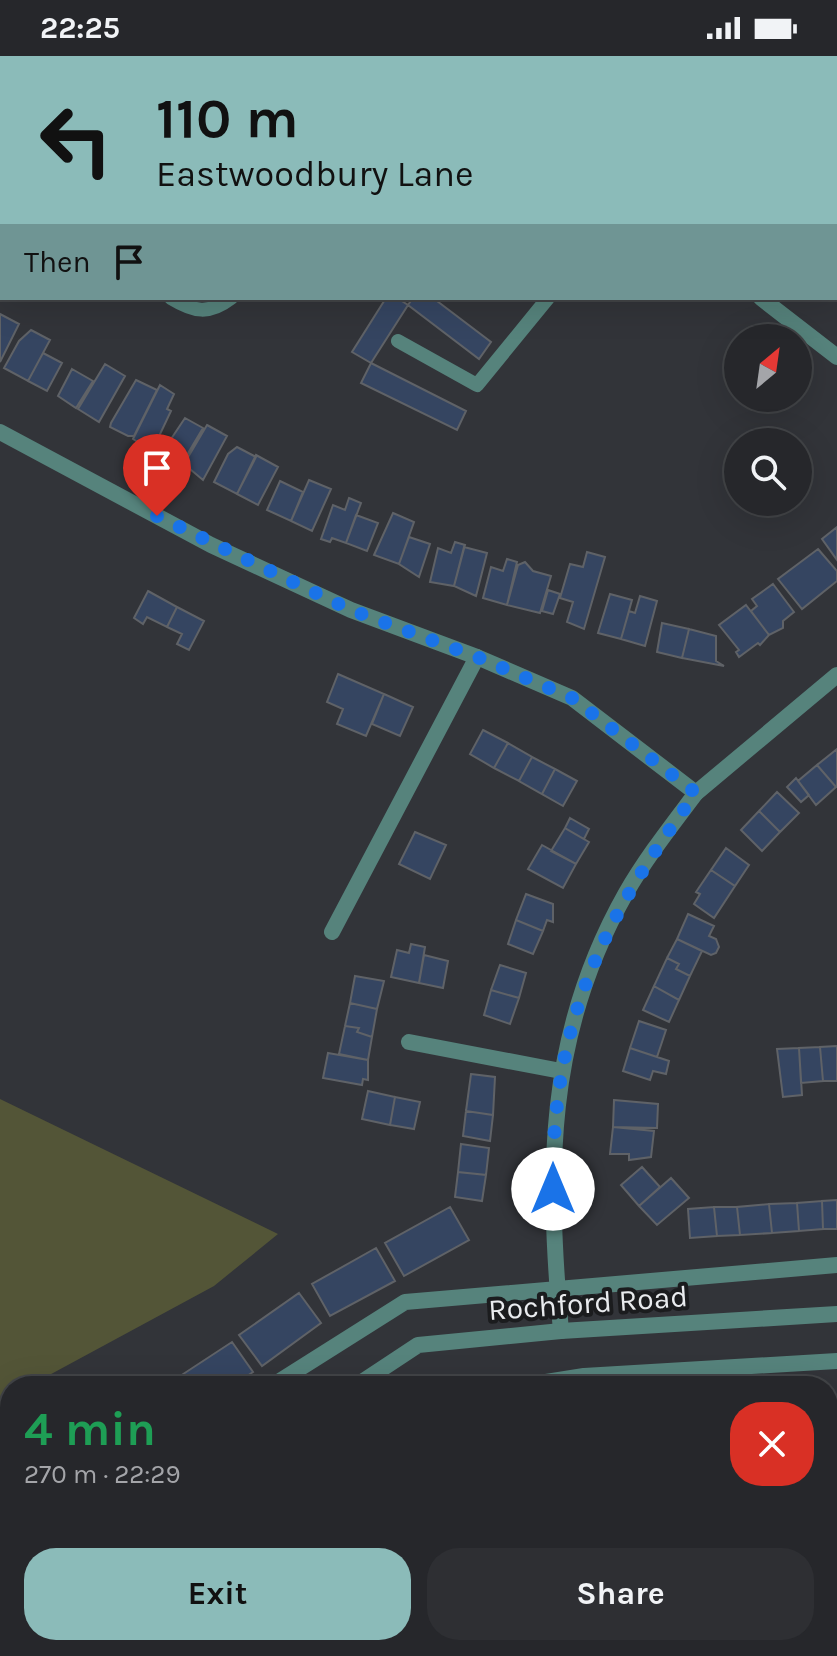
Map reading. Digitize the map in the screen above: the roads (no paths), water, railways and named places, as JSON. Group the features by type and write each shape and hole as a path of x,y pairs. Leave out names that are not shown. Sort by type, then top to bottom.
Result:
{"street":[{"path":"764,300 837,357"},
{"path":"0,432 211,545 351,610 477,657 572,698 696,793"},
{"path":"332,932 477,657"},
{"path":"561,1331 553,1164 561,1071 579,1002 610,924 647,861 696,793 837,675"},
{"path":"409,1042 561,1071"},
{"path":"288,1376 405,1302 837,1265"},
{"name":"Rochford Road","path":"371,1376 418,1345 561,1331 837,1314"},
{"path":"584,1376 837,1361"}],"lane":[{"path":"175,300 197,311 210,311 228,300"},
{"path":"398,341 477,385 546,300"}]}
